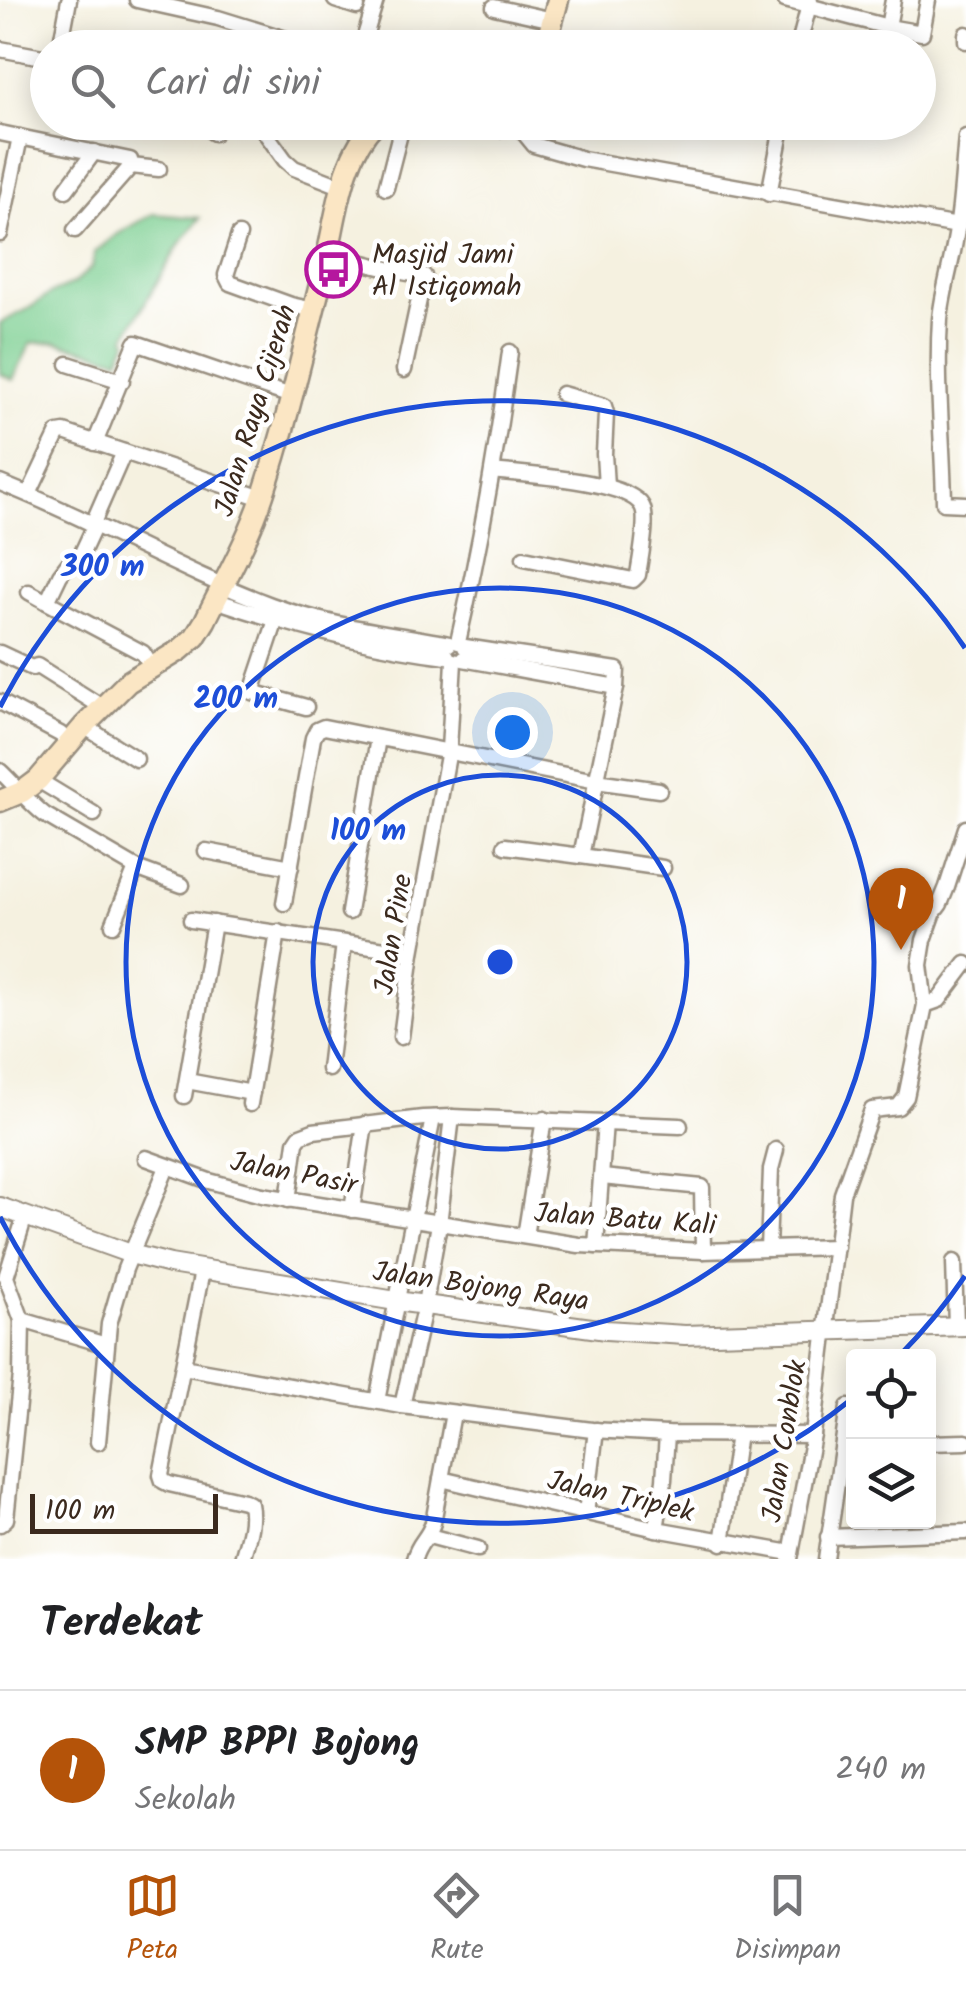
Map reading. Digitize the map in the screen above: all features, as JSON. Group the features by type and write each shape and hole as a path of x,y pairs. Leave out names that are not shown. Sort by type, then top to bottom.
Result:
{"main road":[{"name":"Jalan Raya Cijerah","path":"0,801 30,786 128,682 195,637 262,498 343,188 362,140"}],"street":[{"path":"63,30 69,0"},
{"path":"137,0 254,30"},
{"path":"334,0 357,8"},
{"path":"367,30 376,0"},
{"path":"785,0 908,30"},
{"path":"888,27 893,0"},
{"path":"922,30 928,0"},
{"path":"802,30 809,3"},
{"path":"494,7 555,10"},
{"path":"0,49 30,55"},
{"path":"0,133 30,139"},
{"path":"0,234 20,137"},
{"path":"966,138 958,226 940,318 939,410 944,503 966,504"},
{"path":"35,140 128,158 131,166"},
{"path":"273,140 294,168 343,188"},
{"path":"386,188 398,140"},
{"path":"528,140 540,148 583,159 958,226"},
{"path":"769,194 779,140"},
{"path":"66,190 94,152"},
{"path":"131,166 159,169"},
{"path":"75,230 131,166"},
{"path":"239,235 226,274 230,283 314,310"},
{"path":"328,254 424,276 404,370"},
{"path":"96,443 136,343 291,396"},
{"name":"Jalan Pine","path":"401,1037 448,750 456,651 493,471 510,352"},
{"path":"68,364 122,380"},
{"path":"562,394 604,406 606,486"},
{"path":"29,494 58,434 64,432 262,498"},
{"path":"47,602 60,575 72,559 81,555 124,452"},
{"path":"493,471 606,486 641,503 644,514 638,575 633,580 524,558"},
{"path":"0,483 94,524 219,592 330,636 570,670 616,669 616,687 581,856"},
{"path":"29,592 143,652 152,667"},
{"path":"278,614 252,692 306,708"},
{"path":"0,654 32,668 37,666 102,707"},
{"path":"0,702 60,734 77,734 136,759"},
{"path":"284,903 313,738 324,727 660,790"},
{"path":"349,912 378,738"},
{"path":"0,771 94,814"},
{"path":"30,786 32,805 44,814 136,868 182,884"},
{"path":"966,828 924,940 920,965 924,1005 939,1000 966,964"},
{"path":"505,846 663,868"},
{"path":"206,851 291,867"},
{"path":"113,925 136,868"},
{"path":"191,920 412,953"},
{"path":"214,922 185,1089 251,1099 278,932"},
{"path":"329,1069 344,943"},
{"name":"Jalan Conblok","path":"791,1556 813,1435 844,1186 872,1110 898,1107 906,1097 924,1005"},
{"path":"402,1406 439,1224 452,1117"},
{"path":"288,1200 296,1142 300,1136 313,1132 452,1117 680,1126"},
{"path":"377,1401 433,1118"},
{"path":"524,1236 544,1119"},
{"path":"596,1246 605,1122"},
{"path":"352,1210 365,1124"},
{"path":"768,1249 776,1150"},
{"name":"Jalan Pasir","path":"146,1158 223,1184 288,1200 412,1220"},
{"path":"98,1442 109,1324 131,1254 167,1167"},
{"path":"602,1177 702,1187 704,1251"},
{"name":"Jalan Bojong Raya","path":"0,1207 131,1254 202,1270 396,1302 648,1334 961,1326"},
{"path":"0,1524 6,1519 22,1375 22,1320 3,1277 25,1216"},
{"name":"Jalan Batu Kali","path":"412,1220 596,1246 704,1251 836,1247"},
{"path":"954,1262 961,1326"},
{"path":"202,1270 161,1476 169,1484 250,1504 250,1530 242,1559"},
{"path":"22,1320 106,1345"},
{"path":"183,1367 402,1406 596,1430 813,1435"},
{"path":"414,1559 419,1543 429,1536 454,1413"},
{"path":"586,1513 596,1430"},
{"path":"656,1530 667,1434"},
{"path":"722,1543 738,1434"},
{"path":"936,1443 966,1442"},
{"path":"826,1559 846,1453"},
{"name":"Jalan Triplek","path":"441,1479 656,1530 791,1556"},
{"path":"828,1537 966,1532"},
{"path":"429,1536 478,1549"}],"green space":[{"path":"153,214 200,218 179,245 125,337 128,340 119,359 56,342 31,343 13,380 0,374 0,323 73,284 92,267 95,252"}],"place":[{"name":"Masjid Jami Al Istiqomah","path":"333,269"},
{"name":"SMP BPPI Bojong","path":"901,950"}]}
